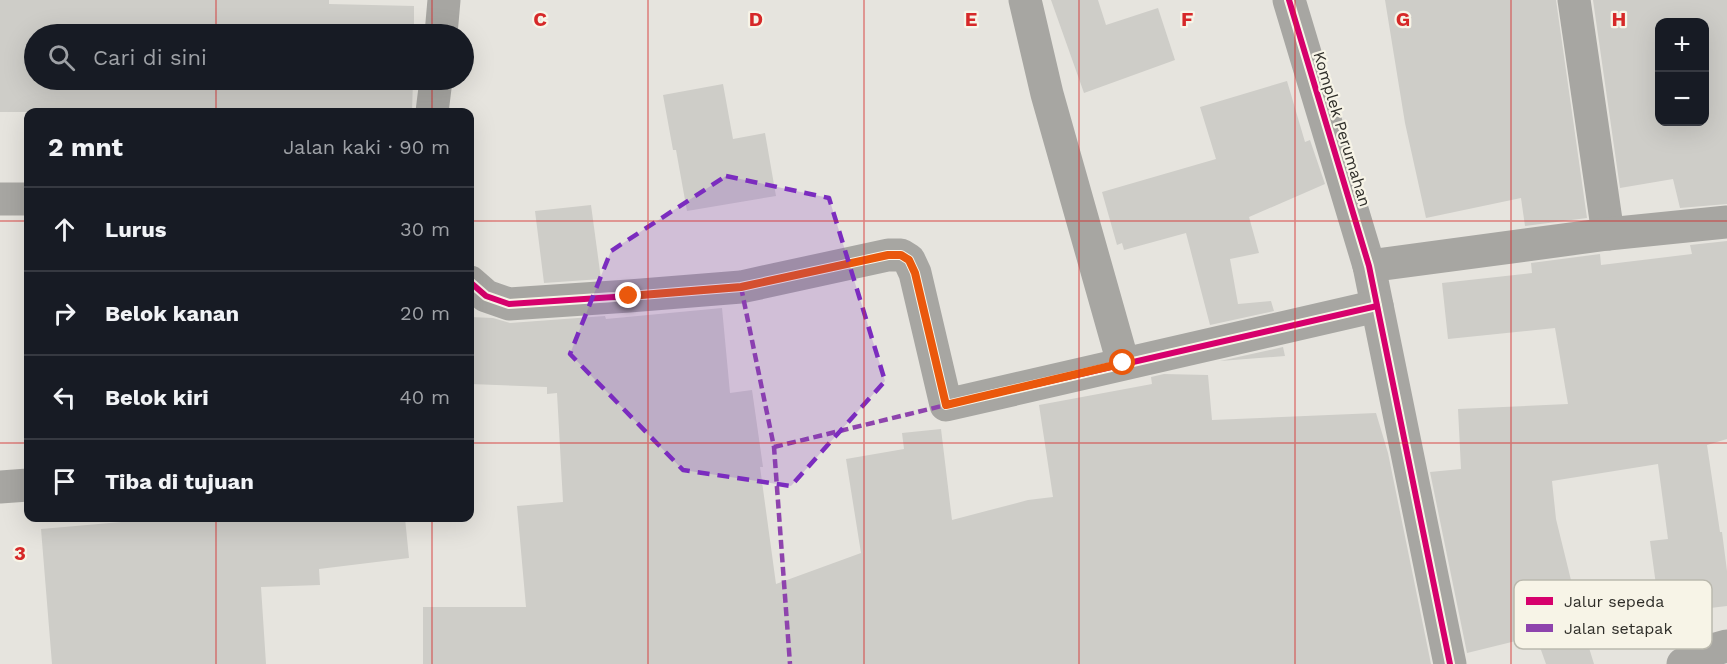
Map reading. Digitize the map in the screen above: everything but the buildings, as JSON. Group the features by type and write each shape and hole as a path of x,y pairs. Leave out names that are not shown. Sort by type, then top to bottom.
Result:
{"street":[{"path":"442,24 444,0"},
{"path":"1025,0 1047,94 1123,363"},
{"name":"Komplek Perumahan","path":"1288,0 1369,266 1450,664"},
{"path":"1574,0 1608,234"},
{"path":"432,108 435,90"},
{"path":"0,200 24,199"},
{"path":"1369,266 1608,234 1727,222"},
{"path":"474,286 486,296 509,303 629,296 741,287 864,259 901,255 909,260 915,273 946,405 1377,306"},
{"path":"0,487 24,485"},
{"path":"1683,664 1727,645"}],"highlighted area":[{"path":"726,176 829,198 885,381 791,486 683,470 570,354 611,251"}],"marked path":[{"path":"741,287 774,447 790,664"},
{"path":"774,447 946,405"}],"cycle path":[{"path":"1289,0 1369,266 1450,664"},
{"path":"474,286 486,296 509,304 629,296 741,287 888,255 901,255 909,260 915,273 946,405 1377,306"}],"route":[{"path":"629,296 741,287 864,259 901,255 909,260 915,273 946,405 1123,363"}]}
